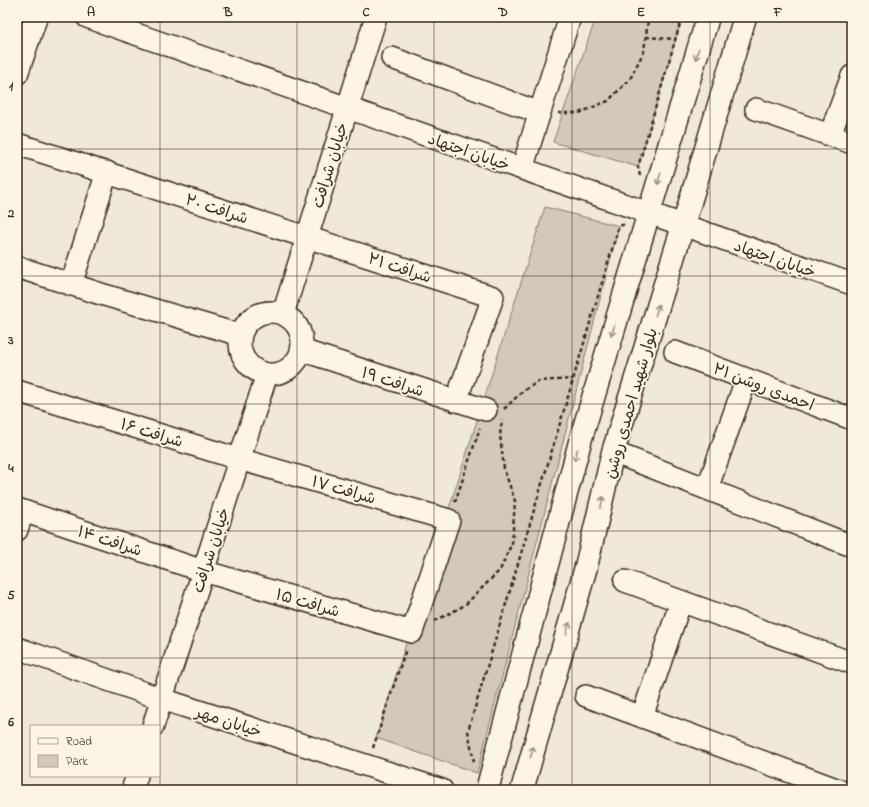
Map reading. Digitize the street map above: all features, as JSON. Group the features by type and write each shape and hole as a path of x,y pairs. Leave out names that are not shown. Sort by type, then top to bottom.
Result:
{"main road":[{"path":"17,73 36,17"},
{"path":"487,790 581,438 708,17"},
{"name":"بلوار شهید احمدی روشن","path":"522,790 586,567 613,452 683,226 745,17"}],"street":[{"name":"خیابان اجتهاد","path":"87,17 852,284"},
{"name":"خیابان شرافت","path":"283,314 376,17"},
{"path":"522,170 570,17"},
{"path":"392,58 540,113"},
{"path":"830,135 852,76"},
{"path":"756,109 852,143"},
{"name":"شرافت ۲۰","path":"17,144 307,237"},
{"path":"71,285 107,172"},
{"name":"شرافت ۲۱","path":"307,237 493,297 456,401"},
{"path":"17,267 71,285 240,334"},
{"path":"273,312 283,314 291,319 298,327 302,346 300,355 295,364 278,374 267,374 257,371 248,365 242,356 239,345 240,334 252,317 262,313 273,312"},
{"name":"شرافت ۱۹","path":"301,350 486,410"},
{"name":"احمدی روشن ۲۱","path":"675,352 852,419"},
{"name":"خیابان شرافت","path":"153,725 267,374"},
{"path":"707,489 746,380"},
{"name":"شرافت ۱۶","path":"17,392 239,459"},
{"path":"613,452 852,546"},
{"name":"شرافت ۱۷","path":"239,459 449,520"},
{"name":"شرافت ۱۴","path":"19,517 203,571"},
{"path":"412,632 449,520"},
{"name":"شرافت ۱۵","path":"203,571 412,632"},
{"path":"625,581 852,663"},
{"path":"642,717 681,601"},
{"name":"خیابان مهر","path":"17,648 162,699 442,790"},
{"path":"586,696 839,790"},
{"path":"132,790 137,777"}],"path":[{"path":"540,113 579,113 608,101 630,79 644,51 647,17"},
{"path":"641,183 638,168 682,17"},
{"path":"646,38 676,39"},
{"path":"475,766 468,731 619,226 648,214"},
{"path":"367,766 412,632 465,605 500,570 512,543 515,501 504,469 500,435 504,408 523,391 540,381 573,379"},
{"path":"449,520 486,410"}],"green space":[{"path":"596,17 682,17 638,167 553,142"},
{"path":"545,207 619,226 477,773 376,738"}]}
